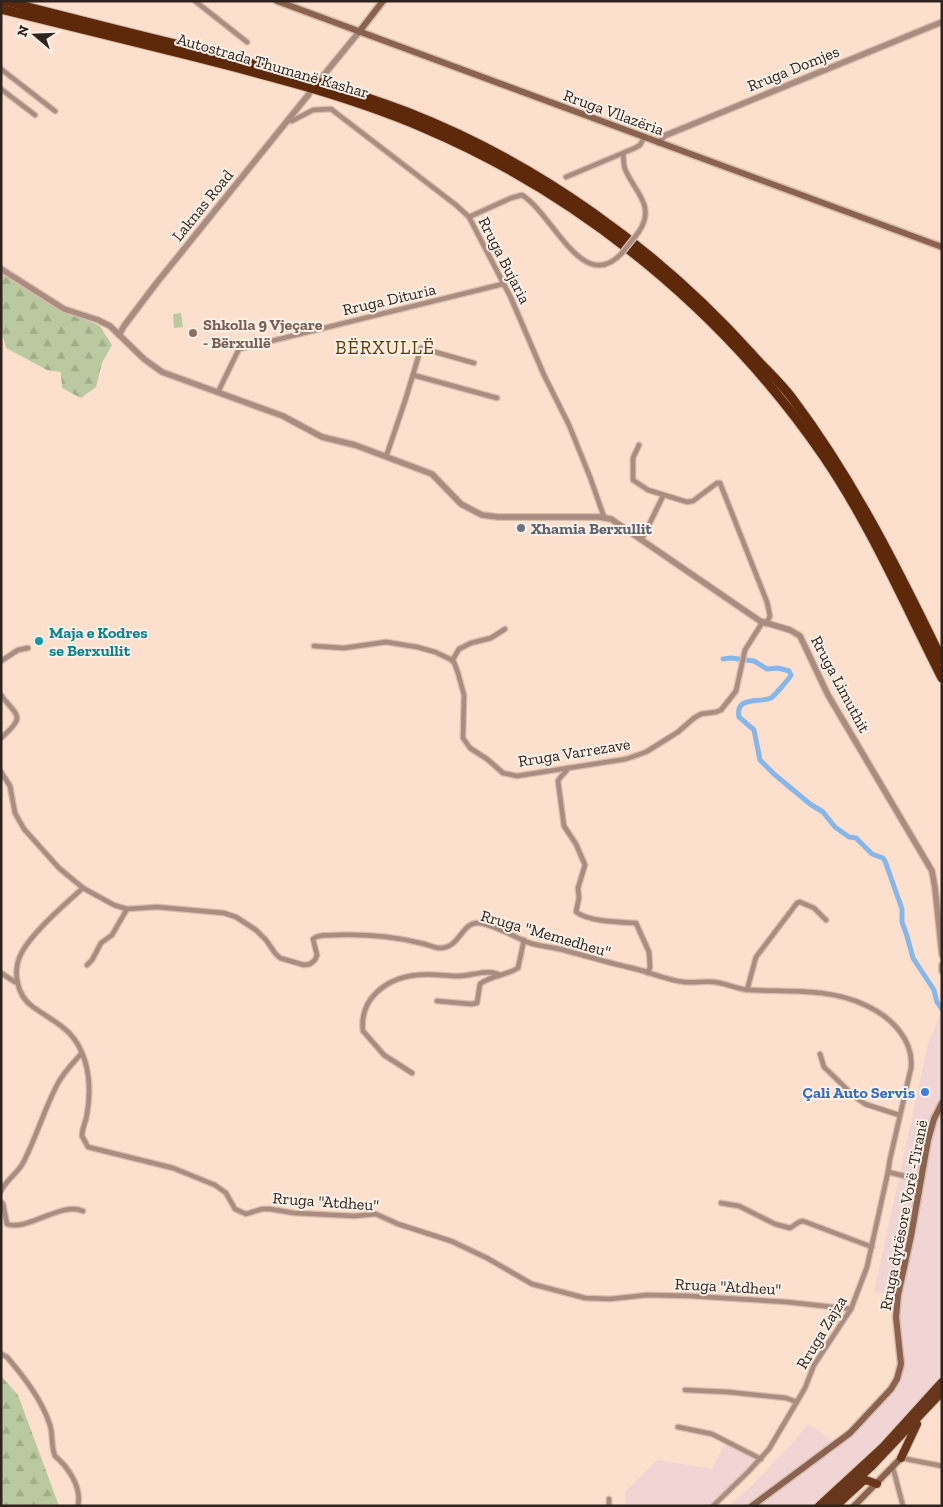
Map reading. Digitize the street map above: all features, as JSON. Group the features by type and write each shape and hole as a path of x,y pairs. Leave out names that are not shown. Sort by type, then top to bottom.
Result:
{"highway":[{"name":"Autostrada Thumanë Kashar","path":"4,1 264,66 349,91 410,113 494,153 564,194 629,239 668,271 725,325 789,394 814,428 857,494 914,601 942,660"},
{"name":"Autostrada Thumanë Kashar","path":"1,9 275,78 371,107 468,148 524,179 575,211 663,277 692,304 733,346 807,434 838,478 884,559 942,678"},
{"path":"914,601 942,651"},
{"path":"819,1506 883,1447 942,1382"},
{"path":"828,1506 872,1466 942,1392"},
{"path":"901,1458 923,1413"},
{"path":"836,1506 862,1482 866,1480 877,1484"}],"main road":[{"name":"Rruga Vllazëria","path":"277,1 942,247"},
{"path":"359,32 383,1"},
{"name":"Rruga dytësore Vorë -Tiranë","path":"752,1506 850,1433 891,1389 897,1379 901,1364 896,1325 897,1298 910,1245 930,1132 942,1103"},
{"path":"854,1506 901,1458"}],"street":[{"path":"195,1 247,42"},
{"name":"Rruga Domjes","path":"659,143 664,136 942,22"},
{"path":"323,76 359,32"},
{"path":"1,69 55,111"},
{"path":"1,89 35,116"},
{"name":"Laknas Road","path":"119,335 155,285 309,94"},
{"name":"Rruga Bujaria","path":"288,120 292,121 316,110 331,109 456,204 469,217 483,240 519,316 544,375 569,425 604,517"},
{"path":"566,177 623,154 640,145 644,138"},
{"path":"469,217 511,198 522,196 544,215 574,253 583,261 598,266 607,265 615,261 622,253 646,220 646,208 625,170 623,154"},
{"path":"1,269 64,309 110,326 144,359 162,372 283,416 322,437 355,445 432,474 455,500 482,515 498,517 604,517"},
{"name":"Rruga Dituria","path":"218,392 239,349 503,284"},
{"path":"386,457 421,348 474,363"},
{"path":"413,375 497,398"},
{"path":"638,445 633,458 633,480 648,490 687,502 693,501 717,483 720,483 768,602 770,616 764,623"},
{"path":"642,539 663,496"},
{"name":"Rruga Limuthit","path":"604,517 618,523 764,623 790,630 800,636 828,695 929,865 935,888 942,955"},
{"name":"Rruga Varrezave","path":"452,661 458,673 464,695 463,738 470,748 487,758 503,772 517,776 626,759 646,752 678,732 701,714 721,710 736,691 745,650 764,623"},
{"path":"314,646 344,648 386,642 435,652 452,661 459,649 471,643 491,638 505,629"},
{"path":"1,661 18,650 28,648"},
{"path":"1,695 17,712 18,717 1,738"},
{"path":"568,768 559,777 558,781 562,822 576,844 585,865 578,888 579,898 576,912 607,921 636,923 649,952 650,967 648,973"},
{"name":"Rruga \"Memedheu\"","path":"1,772 10,786 15,813 24,829 60,868 83,888 114,905 127,909 157,907 224,913 236,917 256,930 280,958 304,965 310,964 315,960 317,955 312,941 316,936 364,934 445,948 453,944 468,926 478,923 507,932 524,940 683,982 713,982 747,990 825,992 856,1001 878,1012 902,1034 911,1054 911,1068 899,1115"},
{"path":"1,973 17,982 19,961 26,946 57,912 83,888"},
{"path":"747,990 756,956 797,903 808,904 826,920"},
{"path":"87,966 101,943 112,935 127,909"},
{"path":"438,1001 477,1003 480,984 518,968 524,940"},
{"path":"942,965 942,971"},
{"path":"412,1073 390,1060 364,1034 362,1028 364,1011 371,996 384,985 418,974 460,976 486,971 500,975"},
{"name":"Rruga \"Atdheu\"","path":"17,982 27,1002 66,1028 85,1061 90,1095 82,1131 83,1140 88,1148 173,1168 215,1185 226,1193 235,1209 246,1214 262,1209 294,1213 354,1216 376,1214 398,1224 451,1241 487,1258 532,1284 585,1298 610,1299 647,1295 691,1296 761,1300 851,1309"},
{"path":"1,1191 23,1162 34,1141 58,1083 81,1054"},
{"path":"820,1054 824,1067 855,1097 865,1104 899,1115"},
{"name":"Rruga Zajza","path":"713,1506 762,1459 805,1388 814,1365 851,1309 863,1282 872,1247 899,1115"},
{"path":"888,1172 921,1180"},
{"path":"1,1202 7,1224 11,1225 23,1224 64,1210 78,1208 83,1210"},
{"path":"721,1202 739,1206 782,1227 790,1228 803,1221 872,1247"},
{"path":"1,1354 7,1357 30,1387 47,1417 51,1430 54,1456 62,1462 77,1487 79,1493 78,1506"},
{"path":"685,1390 786,1398 797,1402"},
{"path":"678,1427 709,1433 762,1459"},
{"path":"901,1458 942,1466"},
{"path":"893,1468 903,1506"},
{"path":"609,1499 609,1506"}],"shaded area":[{"path":"942,1009 942,1374 921,1401 880,1446 813,1506 728,1506 747,1490 790,1446 808,1424 837,1444 891,1389 900,1370 898,1295 874,1292 928,1044"},
{"path":"726,1441 761,1459 713,1506 625,1506 625,1492 658,1460 712,1469"}],"green space":[{"path":"1,270 75,315 100,326 112,345 102,363 96,387 81,398 62,388 61,372 47,370 6,348 1,329"},
{"path":"181,313 183,327 174,328 173,314"},
{"path":"1,1376 18,1395 59,1506 1,1506"}],"waterway":[{"path":"723,659 731,658 754,661 767,669 778,668 789,671 790,677 771,698 744,703 739,710 739,717 754,730 760,760 774,774 810,804 823,812 835,827 849,837 856,838 872,854 883,858 902,909 902,922 913,958 934,990 937,1002 942,1009"}],"place":[{"name":"Shkolla 9 Vjeçare - Bërxullë","path":"193,333"},
{"name":"Xhamia Berxullit","path":"521,528"},
{"name":"Maja e Kodres se Berxullit","path":"39,641"},
{"name":"Çali Auto Servis","path":"925,1092"}],"district":[{"name":"BËRXULLË","path":"385,347"}]}
